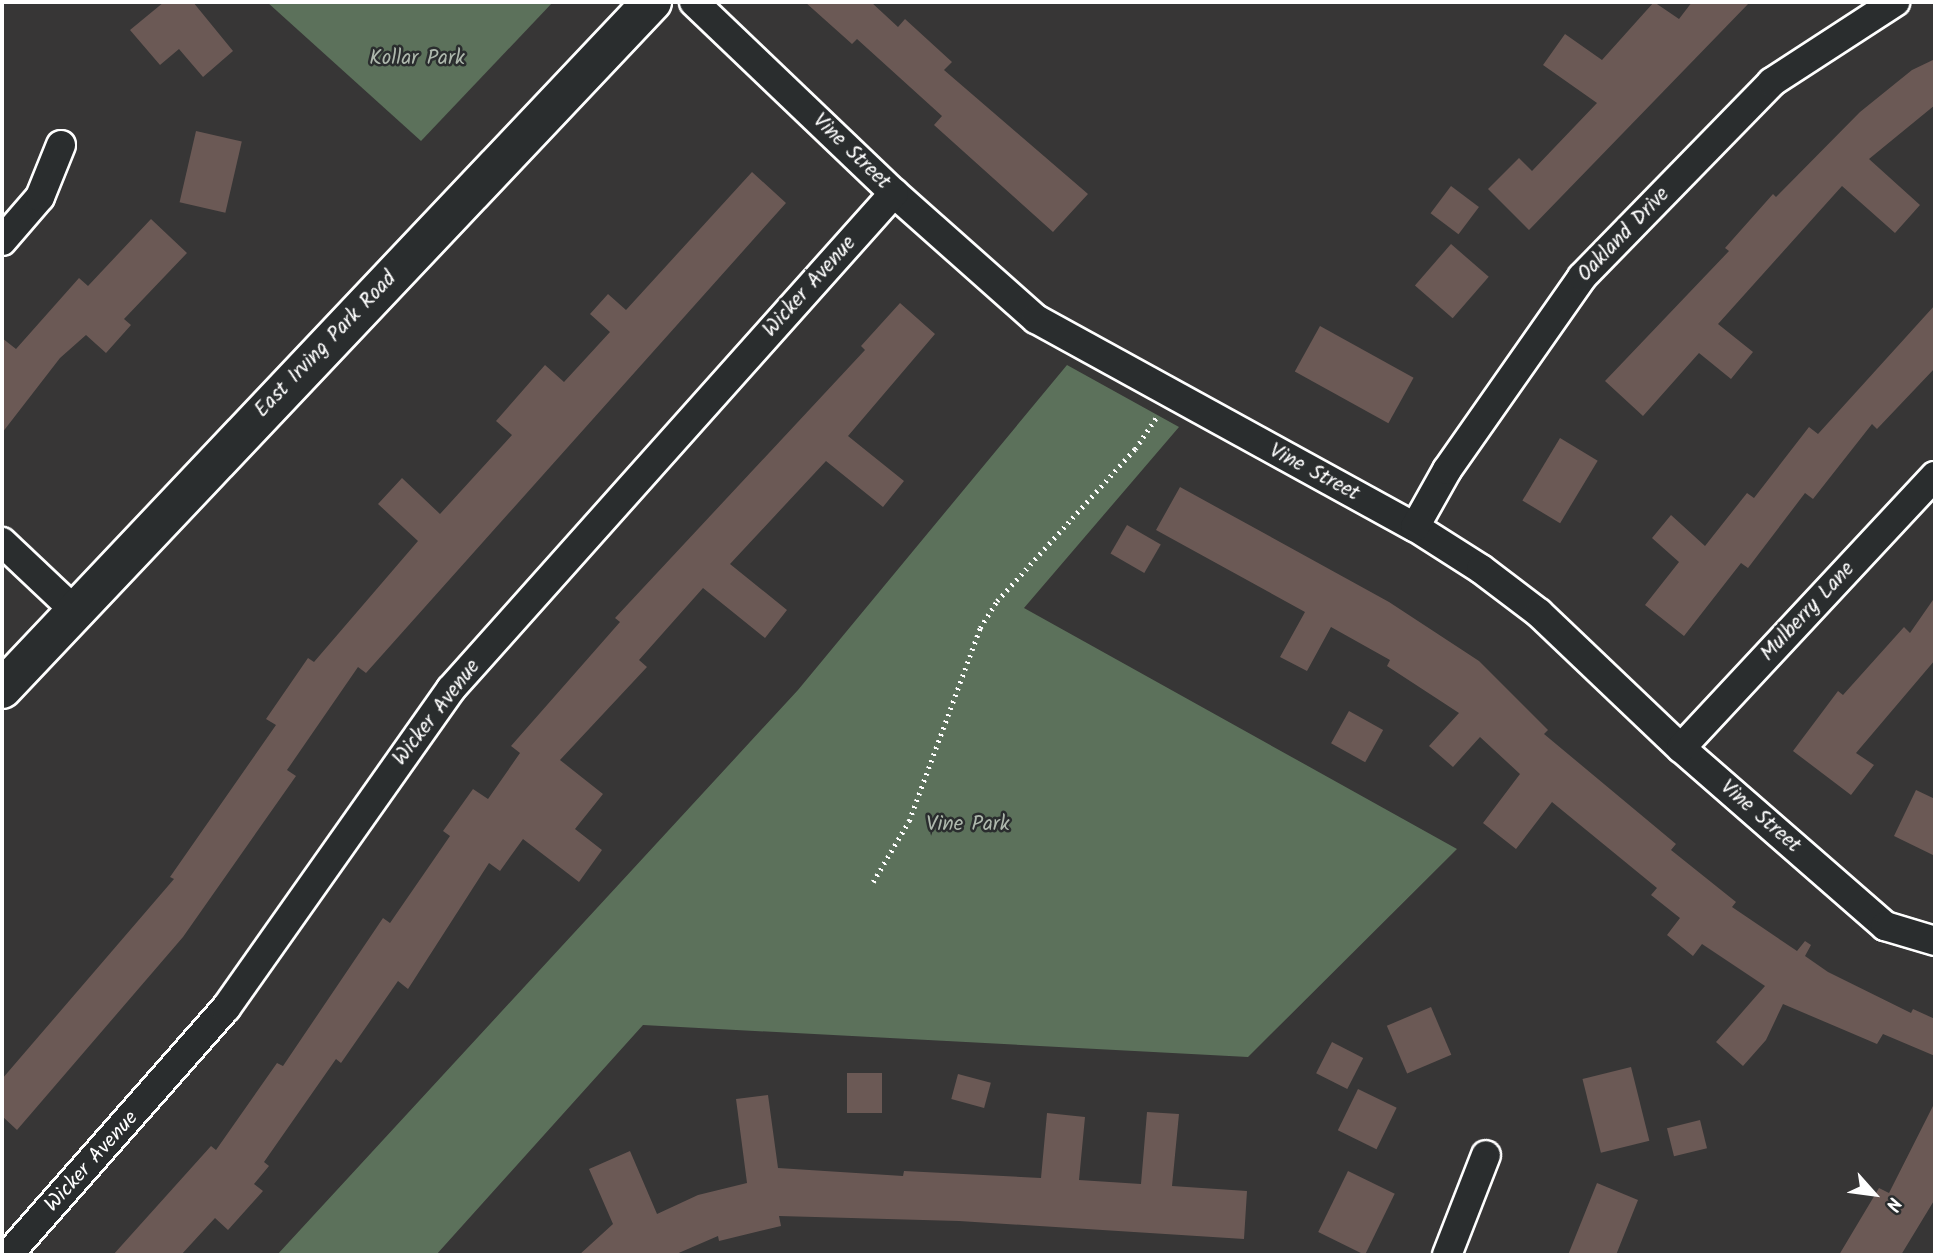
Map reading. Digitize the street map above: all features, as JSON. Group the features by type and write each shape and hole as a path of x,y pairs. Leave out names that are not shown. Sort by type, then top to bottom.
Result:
{"main road":[{"name":"East Irving Park Road","path":"2,689 652,2"}],"street":[{"name":"Vine Street","path":"694,2 894,193 1036,319 1415,527 1539,613 1681,748 1885,926 1935,941"},
{"name":"Oakland Drive","path":"1415,527 1447,470 1582,277 1772,82 1895,2"},
{"path":"2,241 40,197 61,145"},
{"name":"Wicker Avenue","path":"8,1255 226,1008 452,689 894,193"},
{"name":"Mulberry Lane","path":"1681,748 1935,476"},
{"path":"2,542 74,610"},
{"path":"1447,1255 1486,1155"}],"path":[{"path":"873,882 909,821 986,619 1135,449 1171,395"}],"green space":[{"name":"Kollar Park","path":"267,2 553,2 421,141"},
{"name":"Vine Park","path":"1067,365 1179,427 1024,608 1457,849 1248,1057 643,1025 436,1255 277,1255 798,690"}],"building":[{"path":"164,2 193,2 233,51 203,77 179,49 160,65 130,30"},
{"path":"805,2 871,2 898,27 905,19 952,62 944,70 1088,194 1053,232 934,125 942,116 857,39 852,44"},
{"path":"1654,2 1679,19 1692,2 1750,2 1529,230 1488,189 1519,158 1532,171 1597,103 1543,65 1565,34 1602,60"},
{"path":"1935,59 1935,105 1869,159 1920,205 1895,233 1842,186 1718,324 1753,352 1731,379 1699,353 1643,416 1605,381 1729,251 1725,248 1773,194 1776,197 1860,112 1912,70"},
{"path":"196,131 242,142 225,213 180,202"},
{"path":"752,172 786,203 366,673 358,667 287,770 296,776 183,937 17,1130 2,1116 2,1079 174,879 170,877 276,725 266,719 308,658 314,662 418,541 378,504 402,478 440,514 512,435 496,421 545,365 564,382 610,332 590,314 608,294 626,310"},
{"path":"1451,186 1479,207 1458,234 1431,213"},
{"path":"151,219 187,253 124,319 131,325 106,353 86,335 60,358 2,433 2,338 16,349 79,278 88,286"},
{"path":"1451,244 1489,277 1453,318 1415,286"},
{"path":"900,303 935,334 848,436 904,481 883,507 826,461 730,564 787,610 765,638 703,588 639,660 647,667 560,760 603,794 575,829 602,850 579,882 523,839 500,871 489,863 408,989 398,981 341,1063 336,1059 264,1162 269,1166 254,1184 263,1191 228,1230 215,1218 181,1255 113,1255 211,1146 216,1150 277,1063 283,1066 383,918 390,923 450,836 443,831 473,789 488,799 520,753 511,746 620,622 615,618 865,350 861,346"},
{"path":"1935,305 1935,368 1877,429 1872,424 1813,499 1805,493 1748,568 1741,563 1684,636 1645,605 1679,562 1652,538 1671,515 1705,546 1747,493 1754,498 1809,427 1818,434"},
{"path":"1320,326 1414,378 1388,423 1295,371"},
{"path":"1560,438 1598,461 1560,523 1522,501"},
{"path":"1180,487 1389,602 1479,661 1548,730 1544,734 1676,844 1671,850 1736,902 1732,907 1797,951 1805,941 1811,945 1805,956 1828,972 1911,1013 1913,1009 1935,1019 1935,1056 1883,1034 1877,1044 1783,1004 1766,1040 1743,1066 1716,1042 1765,986 1702,944 1693,956 1667,935 1680,918 1651,895 1657,888 1552,802 1516,849 1483,823 1520,774 1480,737 1453,767 1429,746 1459,713 1387,666 1390,660 1331,627 1307,671 1280,657 1305,612 1156,530"},
{"path":"1127,525 1161,544 1144,573 1110,554"},
{"path":"1935,597 1935,660 1856,753 1874,765 1851,795 1793,751 1838,691 1843,695 1904,627 1910,633"},
{"path":"1349,711 1383,730 1365,762 1331,743"},
{"path":"1916,790 1935,799 1935,856 1894,836"},
{"path":"1431,1007 1451,1055 1407,1074 1387,1026"},
{"path":"1332,1042 1363,1058 1347,1089 1316,1073"},
{"path":"1631,1067 1649,1141 1601,1153 1582,1079"},
{"path":"847,1073 882,1073 882,1113 847,1113"},
{"path":"958,1074 991,1083 984,1108 951,1099"},
{"path":"1358,1089 1397,1108 1376,1149 1338,1130"},
{"path":"768,1095 778,1168 903,1176 904,1171 1041,1178 1047,1113 1085,1117 1079,1180 1141,1184 1147,1112 1179,1114 1172,1186 1247,1191 1244,1239 959,1221 779,1216 781,1226 719,1241 718,1236 674,1255 579,1255 613,1224 589,1169 630,1151 657,1214 698,1195 747,1183 736,1099"},
{"path":"1935,1102 1935,1199 1901,1255 1839,1255 1879,1188 1889,1193"},
{"path":"1700,1120 1707,1148 1674,1156 1667,1128"},
{"path":"1348,1171 1395,1194 1365,1255 1318,1232"},
{"path":"1597,1183 1638,1200 1616,1255 1568,1255"}]}
